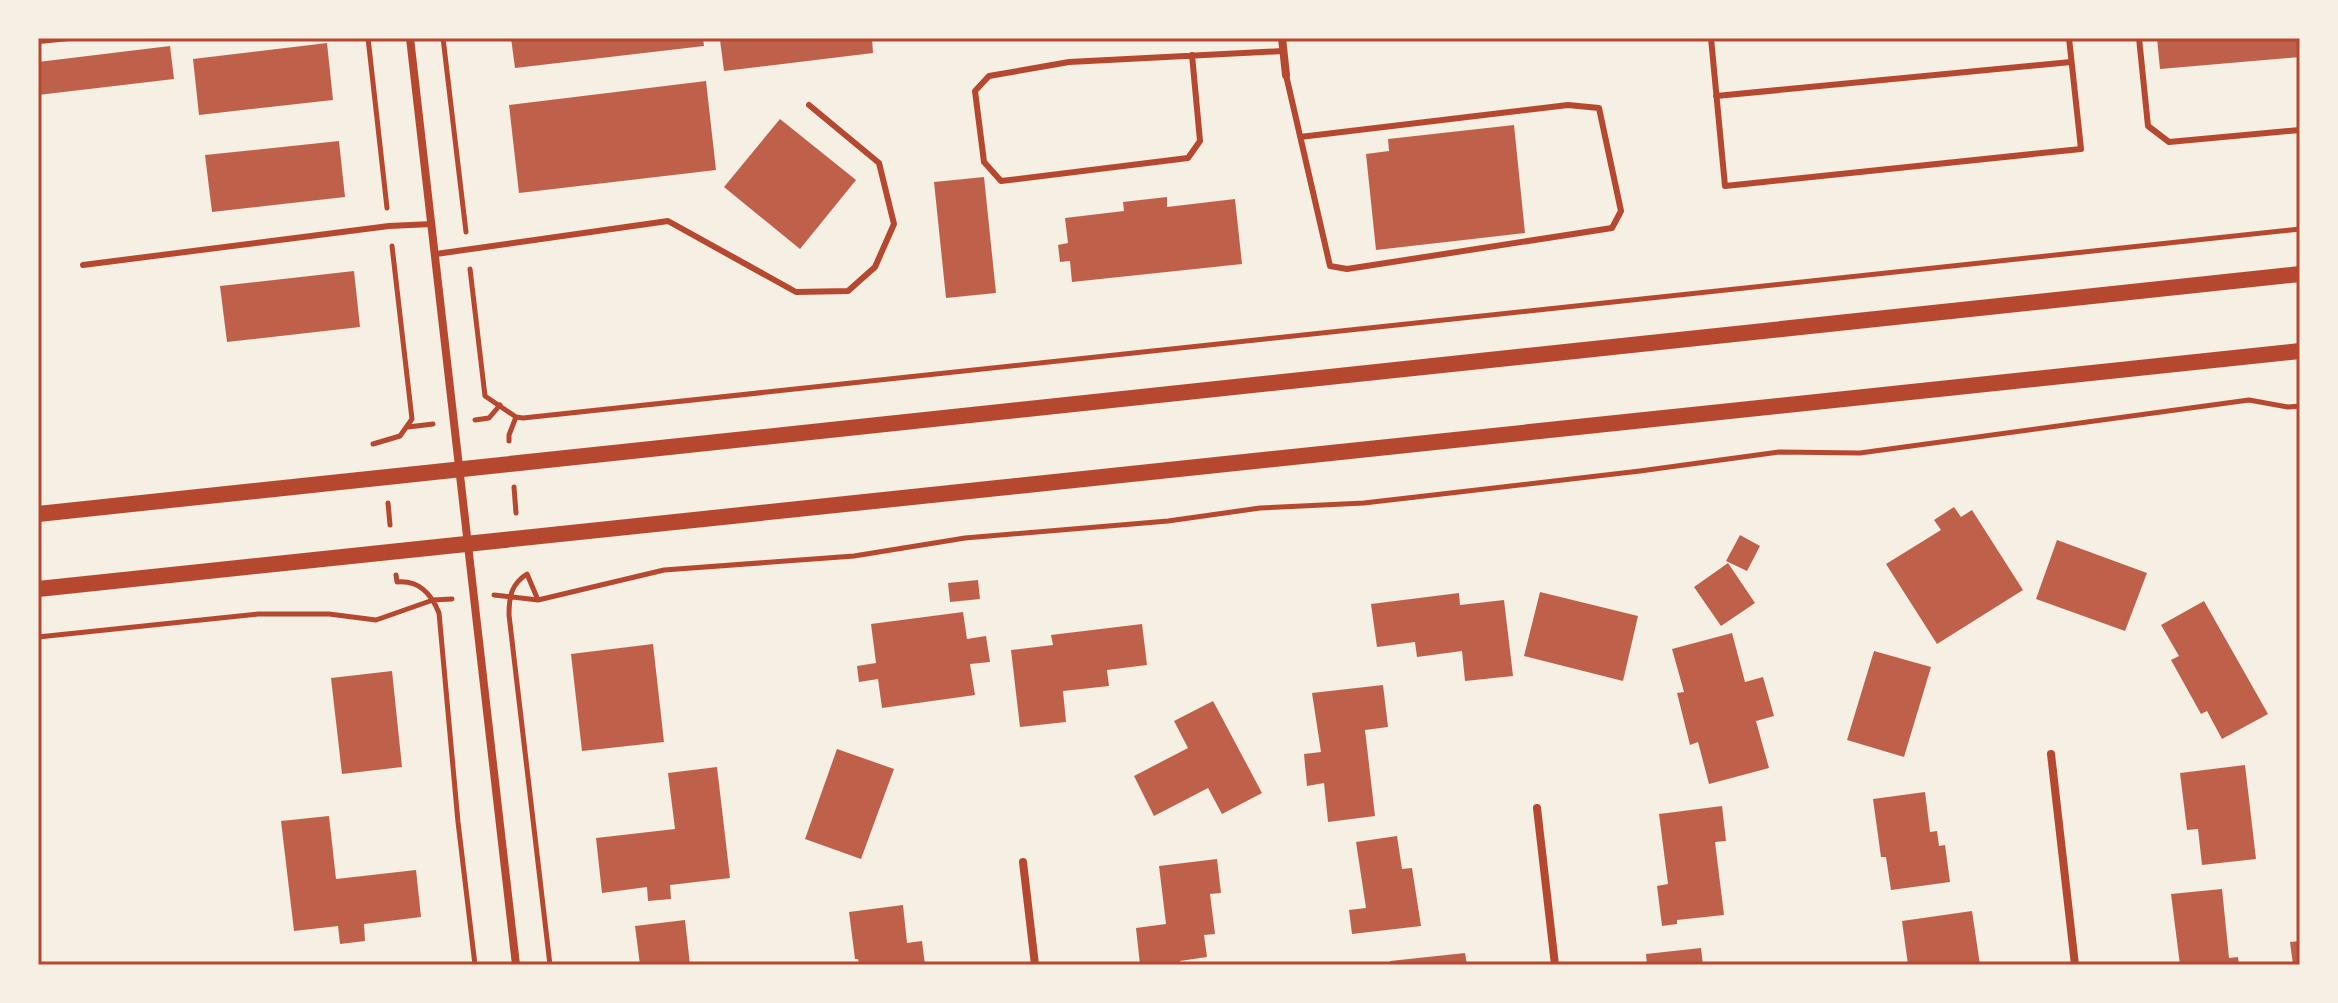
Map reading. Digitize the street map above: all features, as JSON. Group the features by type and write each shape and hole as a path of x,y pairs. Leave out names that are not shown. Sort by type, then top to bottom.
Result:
{"main road":[{"path":"38,514 2300,274"},
{"path":"38,589 2300,351"}],"street":[{"path":"410,38 516,965"},
{"path":"1282,38 1286,75"},
{"path":"2051,754 2075,965"},
{"path":"1537,808 1555,965"},
{"path":"1023,862 1035,965"}],"lane":[{"path":"39,41 69,38"},
{"path":"1711,38 1725,186 2081,149 2069,38"},
{"path":"2139,38 2148,126 2169,142 2300,130"},
{"path":"1192,55 1200,141 1188,158 1001,181 984,162 975,91 989,76 1069,62 1192,55 1283,51"},
{"path":"1716,96 2071,62"},
{"path":"1286,75 1300,137 1330,266 1347,269 1612,228 1621,211 1599,108 1568,105 1300,137"},
{"path":"436,254 668,221 796,292 848,291 875,267 894,224 879,163 809,105"},
{"path":"83,265 389,226 432,224"}],"path":[{"path":"368,38 412,419 400,436 377,444 385,477 397,582 407,581 422,587 439,613 475,965"},
{"path":"443,38 485,396 516,417 2300,229"},
{"path":"38,637 258,614 329,614 376,620 433,600 501,594 509,598 538,600 664,570 854,556 965,538 1168,521 1260,508 1364,503 1779,452 1860,453 2249,400 2300,406"},
{"path":"516,417 509,435 522,577"},
{"path":"538,600 527,574 513,587 509,598 509,615 550,965"}],"building":[{"path":"511,38 703,38 704,46 515,68"},
{"path":"872,38 873,53 724,71 720,40"},
{"path":"2157,38 2300,38 2300,57 2160,69"},
{"path":"327,43 333,100 199,115 193,59"},
{"path":"170,46 174,79 38,95 38,62"},
{"path":"706,81 716,170 519,193 509,105"},
{"path":"780,119 856,180 800,249 724,187"},
{"path":"1514,125 1525,233 1376,250 1366,154 1389,151 1388,139"},
{"path":"339,141 345,197 212,212 205,155"},
{"path":"984,177 996,293 946,298 934,182"},
{"path":"1167,197 1167,207 1235,199 1242,264 1072,282 1070,261 1060,262 1058,245 1068,243 1065,218 1124,211 1123,202"},
{"path":"354,271 360,327 227,342 220,286"},
{"path":"1954,507 1961,517 1972,510 2023,590 1937,644 1886,564 1941,530 1934,520"},
{"path":"1740,535 1760,546 1747,571 1726,561"},
{"path":"2057,540 2147,573 2125,631 2036,599"},
{"path":"1728,563 1755,603 1721,626 1694,587"},
{"path":"978,580 980,599 950,602 948,583"},
{"path":"1540,592 1638,616 1623,681 1524,656"},
{"path":"1459,593 1460,605 1504,600 1513,676 1465,681 1462,651 1417,657 1415,642 1377,647 1371,604"},
{"path":"2204,601 2268,714 2222,739 2207,711 2201,714 2171,660 2179,656 2161,625"},
{"path":"963,612 967,639 986,636 990,662 970,664 975,695 882,708 878,679 859,682 857,666 876,663 871,624"},
{"path":"1142,624 1147,665 1107,670 1109,686 1063,691 1066,722 1020,727 1011,650 1053,645 1051,635"},
{"path":"1732,633 1745,682 1763,677 1774,716 1756,721 1769,768 1709,784 1698,742 1690,745 1677,693 1684,692 1672,649"},
{"path":"653,644 664,742 582,751 571,654"},
{"path":"1874,651 1931,667 1904,757 1847,740"},
{"path":"392,671 402,767 342,774 331,678"},
{"path":"1383,685 1388,727 1365,730 1375,816 1328,822 1324,783 1307,786 1304,754 1321,752 1312,693"},
{"path":"1213,701 1262,793 1222,814 1208,788 1154,816 1134,776 1188,748 1174,721"},
{"path":"837,749 894,769 861,859 805,839"},
{"path":"2245,765 2256,859 2202,865 2198,829 2187,830 2180,773"},
{"path":"717,767 730,878 670,885 671,899 648,901 647,887 602,893 596,838 675,829 668,773"},
{"path":"1925,792 1930,832 1937,831 1939,846 1945,845 1950,882 1891,890 1886,857 1881,857 1873,799"},
{"path":"1722,806 1726,841 1715,842 1724,915 1677,920 1677,924 1662,926 1657,886 1668,884 1659,814"},
{"path":"329,816 336,879 416,870 421,917 364,924 365,941 340,944 338,926 294,931 281,821"},
{"path":"1397,836 1402,869 1412,868 1421,926 1352,934 1349,910 1366,908 1356,842"},
{"path":"1217,859 1221,893 1210,894 1215,934 1204,935 1207,957 1180,961 1180,965 1140,965 1136,928 1166,924 1159,866"},
{"path":"2222,889 2229,958 2238,957 2239,965 2180,965 2171,894"},
{"path":"903,905 907,943 922,941 925,965 859,965 858,959 855,959 849,912"},
{"path":"1972,911 1980,965 1908,965 1902,921"},
{"path":"685,920 690,965 640,965 635,926"},
{"path":"2300,941 2300,964 2293,965 2290,942"},
{"path":"1701,948 1703,965 1647,965 1646,954"},
{"path":"1465,953 1467,965 1391,965 1390,961"}]}
